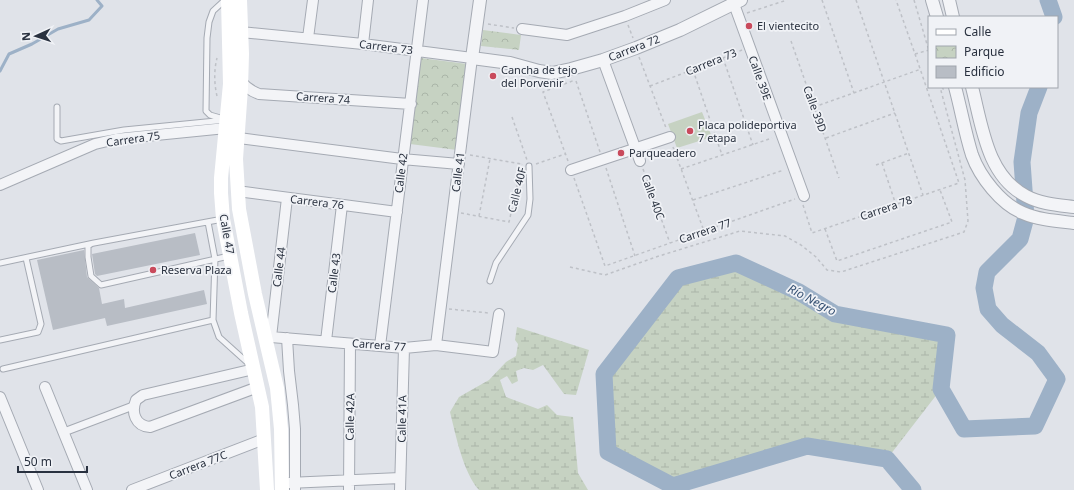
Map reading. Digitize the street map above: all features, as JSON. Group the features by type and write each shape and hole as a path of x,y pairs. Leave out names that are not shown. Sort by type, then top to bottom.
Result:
{"main road":[{"name":"Calle 47","path":"226,0 230,84 221,178 224,219 241,313 262,407 267,490"},
{"name":"Calle 47","path":"240,0 241,81 239,138 236,159 237,191 245,245 268,337 279,406 288,486"}],"street":[{"path":"308,38 313,0"},
{"path":"363,44 368,0"},
{"name":"Calle 42","path":"380,346 397,212 402,159 418,51 423,0"},
{"name":"Calle 41","path":"436,345 480,0"},
{"path":"522,29 567,35 625,16 665,0"},
{"path":"932,0 937,16"},
{"path":"949,0 954,16"},
{"name":"Calle 39E","path":"736,1 737,16 793,166 802,197"},
{"name":"Carrera 72","path":"529,67 539,71 552,73 603,60 680,30 736,1"},
{"name":"Carrera 73","path":"241,32 363,44 491,60 529,67"},
{"path":"474,40 478,49 491,60"},
{"name":"Calle 40C","path":"603,60 640,161"},
{"name":"Carrera 74","path":"241,81 246,88 259,94 411,104"},
{"path":"955,88 973,156 987,183 1005,202 1023,213 1044,219 1074,223"},
{"path":"972,88 988,150 994,165 1008,184 1026,196 1048,204 1074,208"},
{"name":"Carrera 75","path":"0,185 95,144 116,139 226,124"},
{"path":"571,170 670,137"},
{"path":"239,138 402,159 459,159"},
{"name":"Carrera 76","path":"237,191 397,212"},
{"name":"Calle 44","path":"268,337 287,198"},
{"name":"Calle 43","path":"326,341 342,205"},
{"name":"Carrera 77","path":"268,337 404,348 436,345 494,352 499,314"},
{"path":"287,338 295,429 288,486 349,485 400,478"},
{"name":"Calle 42A","path":"349,485 350,344"},
{"name":"Calle 41A","path":"400,490 404,348"},
{"path":"254,370 138,397 133,406 134,416 141,425 150,427 258,387"},
{"path":"45,387 87,490"},
{"path":"0,397 38,490"},
{"path":"64,432 133,406"},
{"name":"Carrera 77C","path":"138,489 264,439"}],"lane":[{"path":"226,0 213,11 209,22 207,38 206,99 206,111 226,124"},
{"path":"57,107 57,139 61,141 124,130 226,124"},
{"path":"490,281 496,263 528,215 530,199 529,166"},
{"path":"0,263 224,219"},
{"path":"208,222 215,259 213,320 219,337 254,370"},
{"path":"91,244 88,246 88,257 92,276 101,285 231,256"},
{"path":"0,340 38,332 42,324 26,258"},
{"path":"3,369 213,320"}],"path":[{"path":"737,16 787,0"},
{"path":"822,0 854,93"},
{"path":"856,0 923,195"},
{"path":"814,107 921,69 896,0"},
{"path":"914,0 928,47"},
{"path":"625,16 636,48"},
{"path":"477,23 522,29"},
{"name":"Calle 39D","path":"791,41 839,178"},
{"name":"Carrera 73","path":"650,86 723,58 749,46"},
{"path":"916,54 928,50"},
{"path":"217,97 215,87 215,67 218,55"},
{"path":"723,58 753,145"},
{"path":"693,69 722,155"},
{"name":"Carrera 78","path":"802,197 812,234 959,183 921,69"},
{"path":"543,92 575,80"},
{"path":"570,267 605,275 659,256 740,231 785,236 801,245 811,253 827,270 841,272 964,232 968,221 965,180 940,88"},
{"path":"826,138 895,113"},
{"name":"Calle 40F","path":"478,216 509,222 521,164 528,162 512,117"},
{"path":"682,169 781,135"},
{"path":"529,166 565,154"},
{"path":"876,166 909,154"},
{"path":"459,159 490,159 521,164"},
{"path":"453,212 478,216 490,159"},
{"name":"Calle 40C","path":"640,161 670,243"},
{"path":"882,163 896,205"},
{"path":"693,200 793,166"},
{"path":"825,229 837,261 952,222 940,189"},
{"name":"Carrera 77","path":"605,266 802,197"},
{"path":"441,308 499,314"}],"green space":[{"path":"483,30 521,35 519,50 481,46"},
{"path":"421,58 467,64 457,150 410,144"},
{"name":"Placa polideportiva 7 etapa","path":"702,112 712,137 677,148 668,124"},
{"path":"736,263 799,292 835,314 947,335 941,389 887,459 807,446 673,486 608,452 604,374 678,278"},
{"path":"517,327 589,350 576,395 564,394 543,365 533,370 524,368 516,371 518,381 512,384 507,376 500,380 506,397 538,409 547,405 557,415 573,417 578,473 588,490 479,490 464,464 450,412 459,397 489,380 506,362 516,356 518,344 515,340"}],"building":[{"path":"195,233 200,255 97,276 95,274 92,254"},
{"path":"84,250 87,277 99,288 102,304 124,299 125,308 204,290 207,304 107,326 105,318 53,330 37,260"}],"waterway":[{"path":"0,71 9,54 32,44 58,29 89,20 102,6 97,0"},
{"name":"Río Negro","path":"1048,0 1054,16"},
{"name":"Río Negro","path":"913,490 887,459 807,446 673,486 608,452 604,374 678,278 736,263 799,292 835,314 947,335 941,389 964,429 1035,426 1057,379 1038,353 1002,325 988,309 984,288 987,272 1020,239 1026,217 1022,162 1029,113 1039,88"}],"place":[{"name":"El vientecito","path":"749,26"},
{"name":"Cancha de tejo del Porvenir","path":"493,76"},
{"name":"Placa polideportiva 7 etapa","path":"690,131"},
{"name":"Parqueadero","path":"621,153"},
{"name":"Reserva Plaza","path":"153,270"}]}
